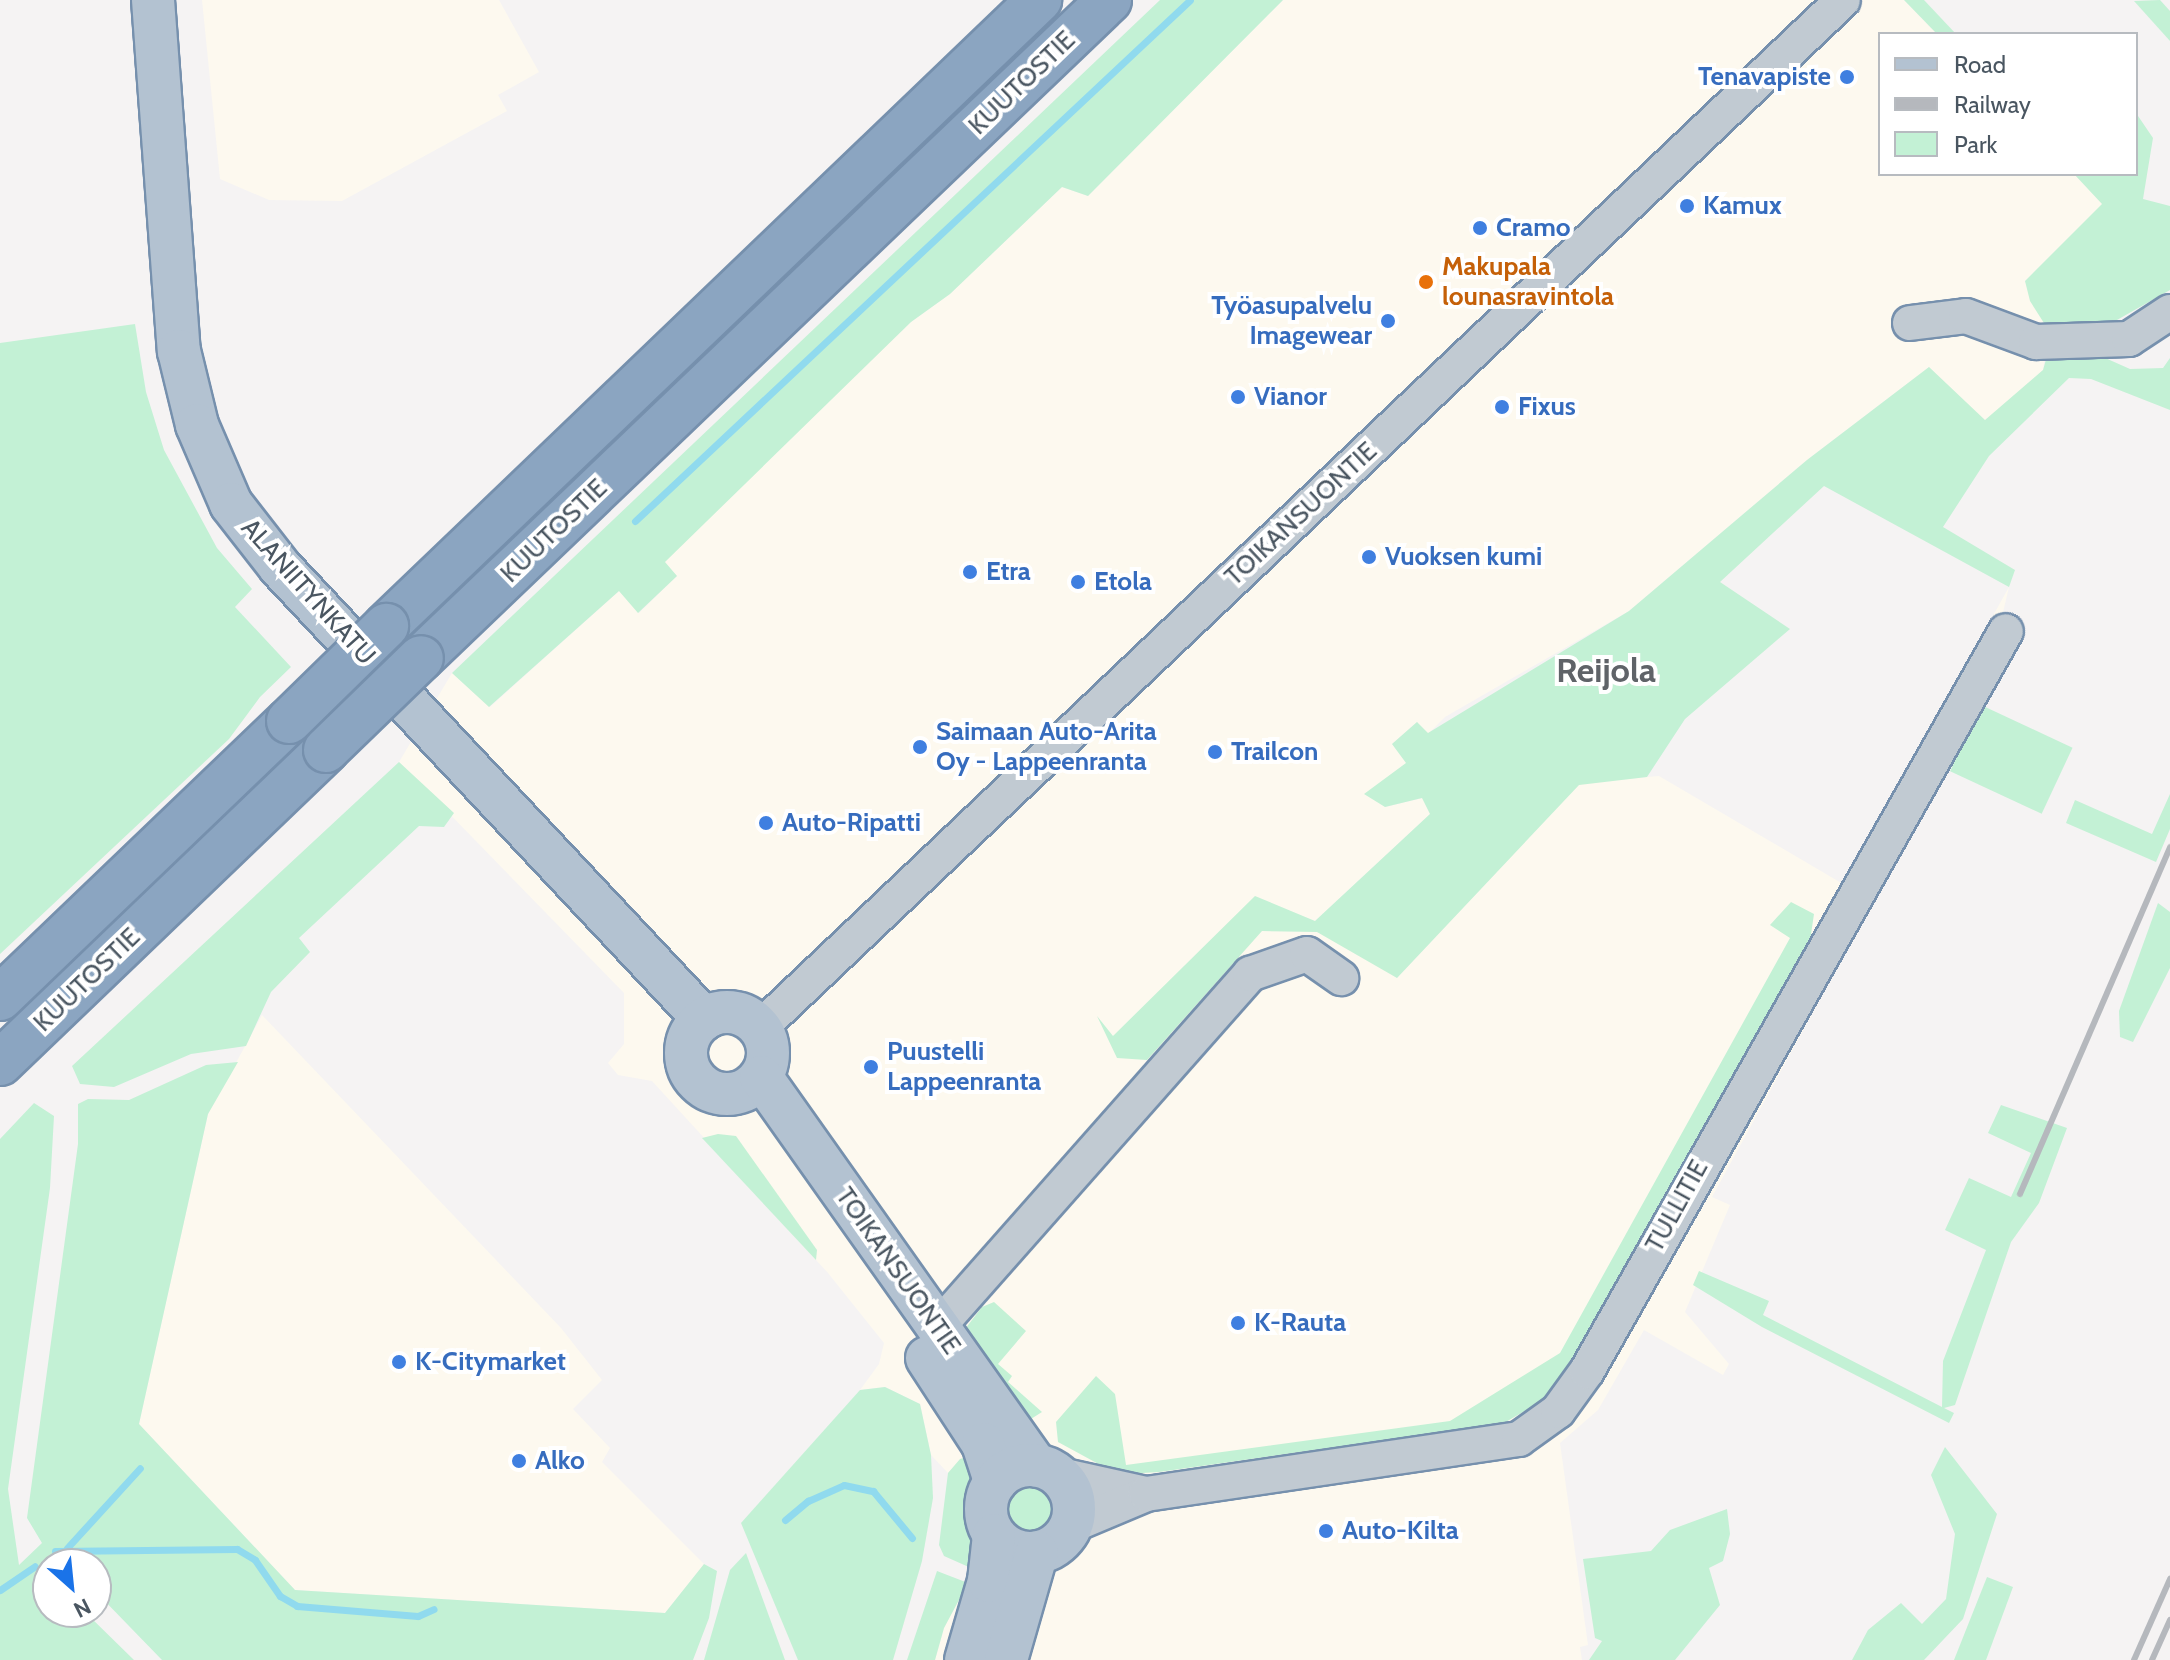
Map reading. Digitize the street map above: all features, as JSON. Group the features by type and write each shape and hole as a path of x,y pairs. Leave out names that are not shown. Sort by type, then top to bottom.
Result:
{"highway":[{"name":"KUUTOSTIE","path":"0,998 1039,0"},
{"name":"KUUTOSTIE","path":"0,1063 1109,0"},
{"path":"0,980 276,734"},
{"path":"0,1091 311,764"}],"main road":[{"name":"ALANIITYNKATU","path":"153,0 179,351 197,425 231,504 280,567 704,1019"},
{"path":"728,1012 760,1028 768,1057 750,1084 711,1091 690,1071 687,1048 704,1019 728,1012"},
{"name":"TOIKANSUONTIE","path":"750,1084 1046,1469"},
{"name":"TOIKANSUONTIE","path":"750,1084 983,1444 995,1482"},
{"path":"966,1660 989,1581 994,1535 986,1508 995,1482 1013,1468 1046,1469 1072,1497 1070,1526 1051,1547 1037,1552 1013,1550 994,1535"},
{"path":"1006,1660 1037,1552"}],"street":[{"name":"TOIKANSUONTIE","path":"760,1028 1843,0"},
{"path":"1910,323 1966,316 2036,342 2129,339 2170,312"},
{"name":"TULLITIE","path":"1070,1526 1146,1494 1519,1439 1558,1411 1587,1371 2006,631"},
{"path":"937,1328 1250,974 1307,954 1341,978"},
{"name":"TULLITIE","path":"1046,1469 1146,1494"}],"shaded area":[{"path":"202,0 499,0 539,72 498,95 507,111 342,201 269,200 220,179"},
{"path":"1283,0 1904,0 1935,32 1878,32 1878,176 2076,176 2103,204 2025,281 2049,331 2043,370 1985,421 1929,367 1807,460 1629,611 1445,717 1428,734 1417,722 1392,744 1407,762 1385,807 1423,798 1430,814 1315,921 1397,978 1579,784 1659,776 1843,884 2009,587 1981,705 1712,1197 1730,1205 1685,1312 1729,1364 1723,1375 1644,1330 1598,1410 1560,1443 1588,1645 1580,1647 1582,1660 935,1660 944,1628 968,1583 969,1512 979,1472 961,1459 948,1473 931,1455 920,1404 885,1387 860,1390 879,1364 884,1343 828,1273 652,1081 618,1075 608,1063 624,1044 624,993 399,762 452,673 490,707 619,591 639,613 677,576 664,562 911,322 950,294 1062,187 1088,196"},
{"path":"262,1015 561,1328 602,1380 573,1409 610,1448 602,1462 704,1564 665,1613 295,1590 139,1424 208,1114"}],"green space":[{"path":"1160,0 1283,0 1088,196 1062,187 950,294 911,322 665,562 677,576 638,613 619,591 489,707 452,673"},
{"path":"1904,0 1924,0 1954,32 1935,32"},
{"path":"2160,0 2170,11 2170,41 2134,1"},
{"path":"2138,116 2153,138 2143,199 2170,206 2170,290 2101,329 2049,331 2030,301 2025,281 2102,204 2076,176 2138,176"},
{"path":"135,324 146,392 164,450 217,548 252,589 235,607 291,667 260,697 229,739 0,954 0,343"},
{"path":"2047,356 2103,357 2130,369 2163,368 2170,358 2170,410 2091,379 2069,378 1989,456 1943,527 2015,570 2009,587 1824,486 1720,582 1790,629 1685,719 1647,777 1579,785 1397,978 1317,932 1262,931 1147,1060 1117,1058 1097,1016 1113,1036 1255,896 1315,921 1430,814 1422,798 1385,807 1364,794 1406,763 1392,744 1417,722 1428,733 1629,611 1807,460 1929,367 1985,420 2043,370"},
{"path":"1981,705 2073,748 2042,814 1950,771"},
{"path":"399,762 454,813 444,827 419,826 299,938 310,952 271,992 246,1046 191,1054 114,1087 80,1084 72,1066"},
{"path":"2170,794 2170,829 2156,862 2066,823 2075,800 2152,834"},
{"path":"1791,902 1814,914 1810,941 1551,1396 1504,1423 1159,1472 1109,1475 1104,1467 1058,1442 1056,1422 1096,1376 1115,1394 1126,1465 1450,1421 1560,1353 1790,938 1770,925"},
{"path":"2158,903 2170,912 2170,968 2133,1042 2120,1037 2119,1011"},
{"path":"238,1062 208,1114 139,1424 295,1590 665,1613 704,1564 717,1571 709,1618 693,1660 162,1660 112,1608 112,1548 37,1548 42,1543 27,1518 78,1144 78,1104 88,1099 129,1100 206,1065"},
{"path":"34,1103 54,1116 50,1188 8,1489 19,1565 32,1553 32,1628 101,1628 134,1660 0,1660 0,1139"},
{"path":"2001,1105 2067,1128 2039,1203 2011,1242 1955,1405 1944,1408 1954,1413 1949,1423 1762,1327 1693,1285 1699,1271 1769,1301 1763,1315 1942,1407 1943,1361 1986,1250 1945,1230 1969,1178 2011,1197 2031,1153 1988,1133"},
{"path":"718,1134 736,1136 817,1250 816,1260 702,1138"},
{"path":"994,1302 1026,1331 998,1364 1012,1376 1008,1382 1042,1412 1023,1424 965,1329 982,1307"},
{"path":"885,1387 920,1404 931,1455 933,1498 922,1561 893,1660 798,1660 741,1523 860,1390"},
{"path":"1945,1447 1997,1514 1963,1619 1924,1660 1852,1660 1868,1630 1901,1603 1922,1624 1946,1599 1955,1534 1931,1475"},
{"path":"979,1453 970,1512 971,1568 944,1556 939,1545 948,1473 960,1459"},
{"path":"1029,1483 1048,1490 1055,1509 1048,1528 1029,1535 1010,1528 1003,1509 1010,1490"},
{"path":"1727,1509 1730,1534 1723,1561 1709,1568 1720,1605 1675,1660 1589,1660 1602,1641 1595,1638 1583,1559 1651,1551 1670,1530"},
{"path":"746,1553 785,1660 704,1660 730,1570"},
{"path":"937,1571 968,1583 944,1628 935,1660 907,1660"},
{"path":"1987,1577 2013,1587 1986,1660 1954,1660"}],"waterway":[{"path":"635,521 1190,0"},
{"path":"67,1548 140,1468"},
{"path":"785,1520 808,1501 844,1485 873,1491 912,1538"},
{"path":"112,1550 237,1549 255,1560 280,1596 297,1606 418,1616 434,1609"},
{"path":"0,1590 32,1568"}],"railway":[{"path":"2020,1194 2170,847"},
{"path":"2134,1660 2170,1579"},
{"path":"2152,1660 2170,1620"}],"place":[{"name":"Tenavapiste","path":"1847,77"},
{"name":"Kamux","path":"1687,206"},
{"name":"Cramo","path":"1480,228"},
{"name":"Makupala lounasravintola","path":"1426,282"},
{"name":"Työasupalvelu Imagewear","path":"1388,321"},
{"name":"Vianor","path":"1238,397"},
{"name":"Fixus","path":"1502,407"},
{"name":"Vuoksen kumi","path":"1369,557"},
{"name":"Etra","path":"970,572"},
{"name":"Etola","path":"1078,582"},
{"name":"Saimaan Auto-Arita Oy - Lappeenranta","path":"920,747"},
{"name":"Trailcon","path":"1215,752"},
{"name":"Auto-Ripatti","path":"766,823"},
{"name":"Puustelli Lappeenranta","path":"871,1067"},
{"name":"K-Rauta","path":"1238,1323"},
{"name":"K-Citymarket","path":"399,1362"},
{"name":"Alko","path":"519,1461"},
{"name":"Auto-Kilta","path":"1326,1531"}],"district":[{"name":"Reijola","path":"1606,671"}]}
